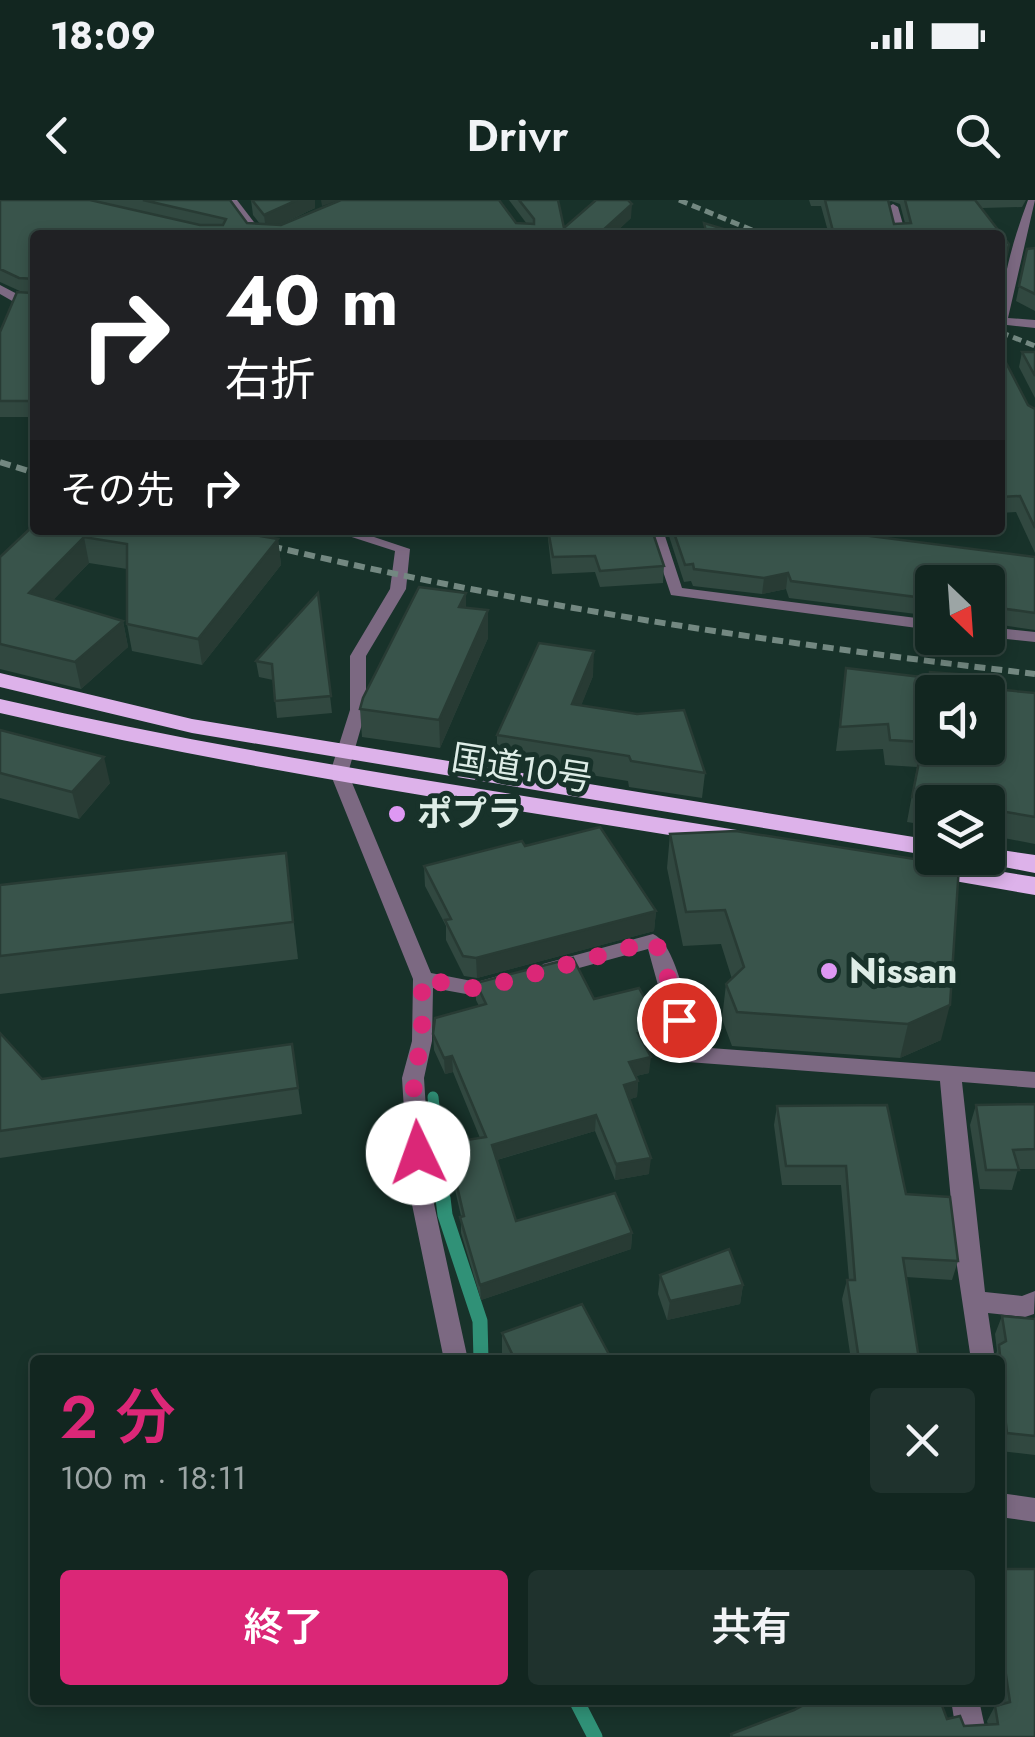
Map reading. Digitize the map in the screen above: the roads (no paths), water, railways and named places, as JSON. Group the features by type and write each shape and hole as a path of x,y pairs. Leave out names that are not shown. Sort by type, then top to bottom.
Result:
{"highway":[{"name":"国道10号","path":"0,680 342,761 1035,886"},
{"name":"国道10号","path":"0,706 124,735 342,761 915,845"},
{"path":"1005,859 1035,864"}],"street":[{"path":"231,200 254,230"},
{"path":"1007,266 1033,200"},
{"path":"894,207 899,230"},
{"path":"1020,235 1035,232"},
{"path":"0,289 18,299 30,300"},
{"path":"1005,324 1035,324"},
{"path":"354,535 403,550 398,589 358,656 358,710 342,761 422,979 422,1041 413,1078 420,1190 455,1355"},
{"path":"658,535 676,592 915,623"},
{"path":"1005,634 1035,637"},
{"path":"422,979 478,989 653,941 661,952 688,1054 1035,1080"},
{"path":"950,1074 982,1355"},
{"path":"976,1301 1025,1306 1035,1301"},
{"path":"1005,1507 1035,1510"},
{"path":"965,1705 972,1737"}],"waterway":[{"path":"433,1097 444,1201"},
{"path":"443,1198 480,1321 481,1355"},
{"path":"579,1705 595,1737"}],"railway":[{"path":"679,200 752,230"},
{"path":"1005,334 1035,346"},
{"path":"0,462 30,471"},
{"path":"226,535 410,577 617,616 1035,674"}],"place":[{"name":"ポプラ","path":"397,814"},
{"name":"Nissan","path":"829,971"}]}
